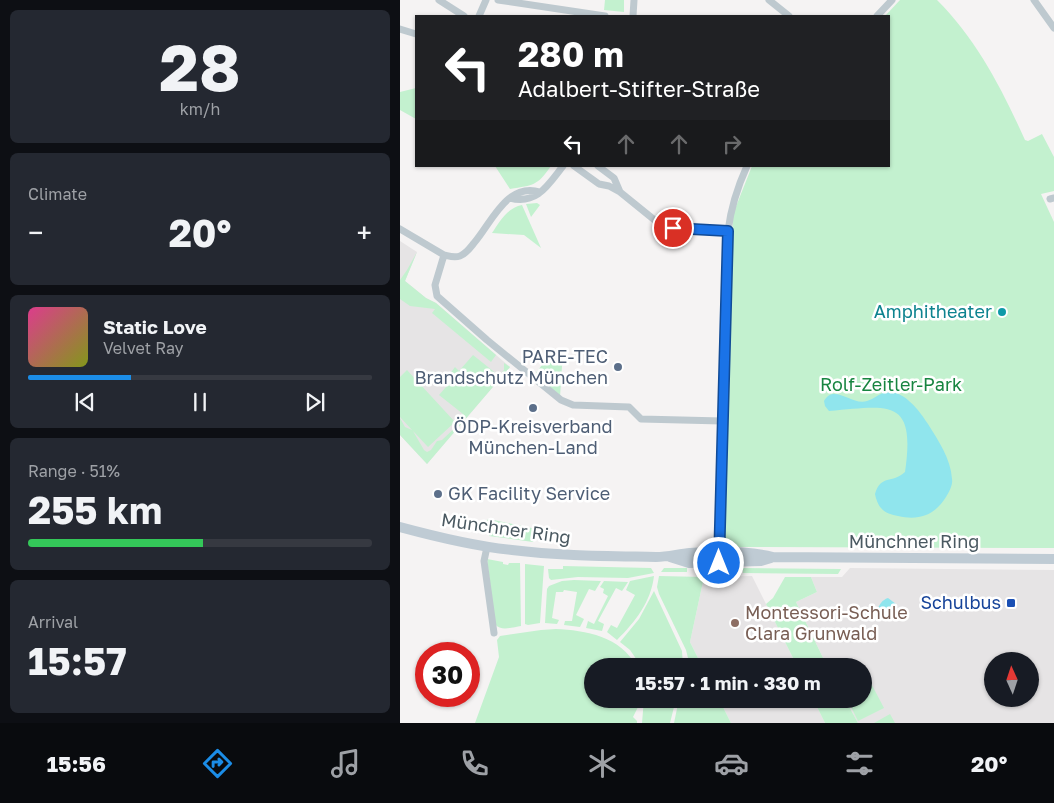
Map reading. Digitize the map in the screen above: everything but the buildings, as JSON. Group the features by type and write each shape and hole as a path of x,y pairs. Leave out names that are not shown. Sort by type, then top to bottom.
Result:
{"main road":[{"name":"Münchner Ring","path":"400,527 486,547 574,556 669,557 689,553 719,558 760,554 773,557 1054,559"}],"street":[{"path":"440,0 462,15"},
{"path":"479,15 486,0"},
{"path":"498,0 597,15"},
{"path":"633,15 634,0"},
{"path":"768,0 788,15"},
{"path":"878,15 892,0"},
{"path":"1034,0 1054,28"},
{"path":"400,29 415,34"},
{"path":"400,229 444,255 460,256 467,252 502,204 510,198 518,201 534,199 548,186 562,167"},
{"path":"575,167 599,184 620,192 665,226 728,231"},
{"path":"599,167 614,178 620,192"},
{"path":"719,558 728,231 730,210 747,167"},
{"path":"444,255 435,285 437,296 487,340 561,400 573,405 629,407 642,419 722,421"},
{"path":"486,547 484,561 494,633"}],"shaded area":[{"path":"400,241 417,252 405,281 426,298 436,303 510,367 427,464 400,435"},
{"path":"850,568 1054,570 1054,723 858,723 850,708 872,708 872,658 823,658 796,602 817,592 811,577 842,577"},
{"name":"Montessori-Schule Clara Grunwald","path":"752,576 793,658 698,658 690,642 704,577"},
{"path":"724,708 818,708 825,723 731,723"}],"green space":[{"path":"605,0 624,0 624,12 604,10"},
{"name":"Rolf-Zeitler-Park","path":"900,0 937,0 976,48 998,84 1025,140 1028,141 1042,134 1054,157 1054,191 1041,194 1054,222 1054,548 726,547 723,539 733,214 752,167 890,167 890,15 886,15"},
{"path":"415,88 415,118 400,110 400,92"},
{"path":"496,167 550,167 534,184 510,189"},
{"path":"537,203 540,205 531,217 526,204"},
{"path":"522,205 541,248 524,235 492,233 508,212"},
{"path":"417,252 405,281 426,298 436,303 496,355 491,362 432,313 435,309 410,306 400,299 400,280"},
{"path":"552,352 564,362 562,366 560,397 535,374"},
{"path":"473,355 498,375 486,390 504,370 504,363 510,367 427,464 400,435 400,418 405,427 412,430 400,417 400,377 407,370 455,422 428,447 413,431 427,452 431,450 437,441 442,440 460,423 459,416 463,414 439,395 453,379 449,375 455,367 459,371"},
{"path":"487,520 541,530 547,539 534,539 533,542 489,536"},
{"path":"487,559 503,562 503,564 508,565 509,563 520,563 521,626 500,628 495,624"},
{"path":"525,564 544,566 540,623 528,625 525,624"},
{"path":"563,566 651,568 654,573 628,578 578,577 551,580 549,578 548,569 563,569"},
{"path":"664,568 687,568 687,572 661,572"},
{"path":"742,568 841,569 838,574 743,573"},
{"path":"654,576 646,603 630,626 617,640 607,632 611,625 617,628 635,595 626,590 630,581"},
{"path":"659,576 704,577 690,642 698,658 688,658 657,587"},
{"path":"785,577 811,577 817,592 796,602 823,658 793,658 766,604 773,598"},
{"path":"562,581 601,581 595,591 589,589 576,615 584,619 580,627 564,625 565,621 572,621 577,592 564,590 563,592 556,592 552,618 559,620 557,624 545,623 547,589 549,586"},
{"path":"604,581 628,582 622,591 616,588 598,621 604,624 602,631 586,628 588,621 594,624 608,596 603,593 604,589 600,587"},
{"path":"654,591 682,651 682,658 636,658 630,650 620,642 639,619"},
{"path":"541,630 579,631 602,637 622,648 631,658 584,658 584,708 638,708 633,717 637,723 475,723 499,657 497,640 500,636"},
{"path":"872,685 884,708 858,721 852,708 872,708"},
{"path":"643,708 674,708 670,723 642,723"},
{"path":"677,708 724,708 731,723 674,723"},
{"path":"818,708 850,708 858,723 825,723"},
{"path":"890,714 895,723 874,723"}],"water":[{"path":"888,391 906,398 920,413 932,430 949,464 952,484 946,497 932,512 920,517 913,518 893,515 883,510 875,494 877,488 884,481 896,478 905,472 906,430 902,418 894,412 882,408 829,411 824,401 828,396 838,394 861,402"},
{"path":"888,598 896,604 897,610 894,612 888,609 881,614 877,610 881,602"}],"place":[{"name":"Amphitheater","path":"1002,312"},
{"name":"PARE-TEC Brandschutz München","path":"618,367"},
{"name":"ÖDP-Kreisverband München-Land","path":"533,408"},
{"name":"GK Facility Service","path":"438,494"},
{"name":"Schulbus","path":"1011,603"},
{"name":"Montessori-Schule Clara Grunwald","path":"735,623"}],"route":[{"path":"673,228 728,231 719,563"}]}
